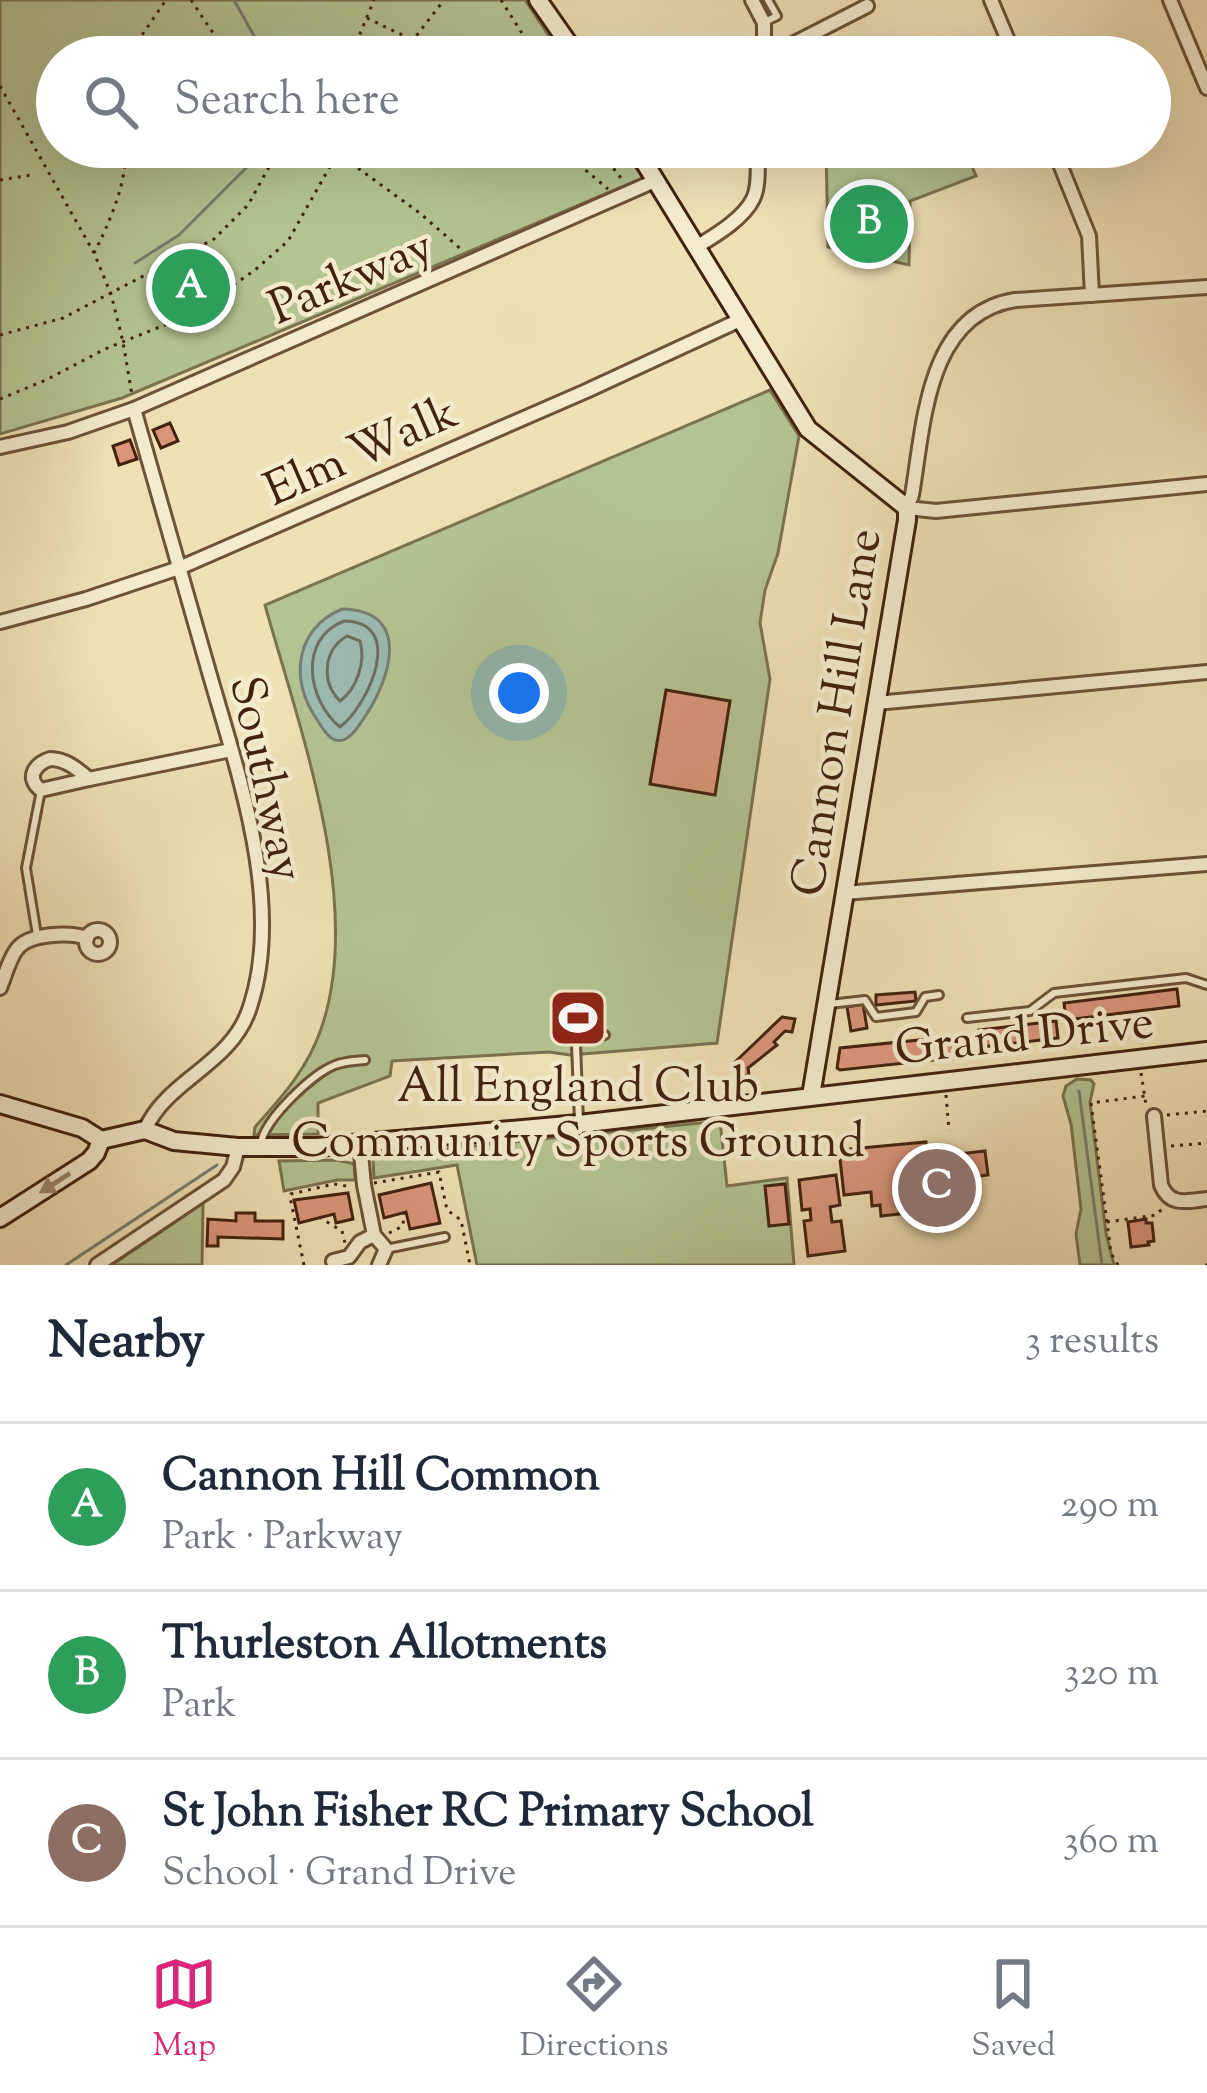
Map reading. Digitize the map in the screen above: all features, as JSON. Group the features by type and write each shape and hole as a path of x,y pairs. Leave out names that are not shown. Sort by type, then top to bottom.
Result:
{"street":[{"path":"538,0 563,36"},
{"path":"752,0 764,23 764,36"},
{"path":"991,0 1006,36"},
{"path":"1170,0 1207,88"},
{"path":"807,36 867,6"},
{"name":"Cannon Hill Lane","path":"649,168 813,436 907,508 812,1096"},
{"path":"698,246 754,198 756,168"},
{"path":"1061,168 1089,236 1092,295"},
{"name":"Parkway","path":"0,447 68,432 134,409 657,180"},
{"path":"1207,287 1003,302 979,314 957,334 940,360 907,508 936,512 1207,484"},
{"name":"Elm Walk","path":"0,622 179,568 740,320"},
{"name":"Southway","path":"134,409 231,750 254,846 262,918 256,985 237,1037 158,1108 145,1130"},
{"path":"876,703 1207,672"},
{"path":"89,778 69,764 50,759 34,769 34,785 41,790 231,750"},
{"path":"844,893 1207,864"},
{"path":"0,988 19,946 74,934 87,938"},
{"name":"Grand Drive","path":"101,1140 145,1130 174,1141 238,1147 359,1144 579,1124 1207,1051"},
{"path":"0,1104 82,1128 101,1140 89,1161 0,1218"},
{"path":"1154,1117 1161,1185 1178,1202 1207,1199"},
{"path":"359,1144 379,1241 379,1265"},
{"path":"98,1265 224,1180 238,1147"},
{"path":"328,1262 349,1257 360,1242 379,1241"}],"lane":[{"path":"764,23 777,16 768,0"},
{"path":"38,939 26,868 41,790"},
{"path":"967,1018 1030,1011 1054,992 1186,978 1207,986"},
{"path":"825,1004 865,1000 876,1017 916,1012 925,997 939,995"},
{"path":"579,1124 576,1044 605,1035"},
{"path":"261,1147 266,1126 311,1079 341,1062 365,1060"},
{"path":"379,1241 445,1237"}],"path":[{"path":"141,36 166,0"},
{"path":"191,0 215,36"},
{"path":"359,36 374,0"},
{"path":"416,36 444,0"},
{"path":"501,0 524,36"},
{"path":"367,18 402,36"},
{"path":"0,86 36,150"},
{"path":"46,168 94,253 111,294 134,409"},
{"path":"94,253 105,233 124,168"},
{"path":"0,335 63,318 214,238 248,206 269,168"},
{"path":"0,398 192,314 288,241 330,168"},
{"path":"363,168 473,261"},
{"path":"582,168 617,199"},
{"path":"614,168 633,192"},
{"path":"0,180 31,175"},
{"path":"1141,1060 1146,1108 1154,1117 1207,1112"},
{"path":"945,1082 949,1131"},
{"path":"1118,1265 1111,1253 1091,1103 1144,1096"},
{"path":"1157,1148 1207,1143"},
{"path":"1107,1222 1156,1215 1171,1199"},
{"path":"379,1241 403,1226 404,1212"},
{"path":"319,1217 342,1231 349,1257"},
{"path":"304,1263 312,1261"}],"green space":[{"path":"0,0 525,0 549,36 36,36 36,168 636,168 643,178 122,398 0,434"},
{"path":"826,168 973,168 976,176 910,201 909,265 828,247"},
{"path":"770,390 799,436 760,623 770,679 717,1043 570,1055 549,1052 392,1061 390,1076 318,1103 318,1134 254,1135 255,1127 293,1081 316,1043 333,980 336,927 322,816 265,605"},
{"path":"1077,1079 1094,1084 1090,1102 1114,1265 1080,1265 1076,1234 1081,1209 1063,1096 1066,1086"},
{"path":"720,1121 727,1186 787,1178 794,1265 477,1265 457,1165 374,1178 376,1156"},
{"path":"279,1161 354,1164 355,1180 284,1191"},
{"path":"203,1203 202,1265 112,1265"}],"water":[{"path":"342,609 365,612 379,621 390,651 372,705 351,735 338,741 327,734 307,703 300,671 306,642"}],"building":[{"path":"170,423 178,441 161,448 153,430"},
{"path":"130,440 137,459 119,465 113,446"},
{"path":"666,690 730,701 715,795 650,784"},
{"path":"1177,989 1179,1006 1066,1020 1064,1003"},
{"path":"915,992 916,1001 876,1005 876,995"},
{"path":"863,1004 867,1028 851,1031 847,1007"},
{"path":"782,1017 795,1019 792,1032 785,1031 774,1042 777,1045 748,1068 749,1075 735,1077 734,1063"},
{"path":"1056,1021 1058,1038 981,1047 979,1030"},
{"path":"960,1036 962,1057 837,1068 840,1048"},
{"path":"926,1142 927,1155 948,1153 952,1195 928,1197 929,1205 899,1205 900,1214 881,1216 880,1205 872,1206 871,1192 844,1195 839,1150"},
{"path":"985,1151 988,1175 961,1178 958,1154"},
{"path":"836,1175 840,1205 830,1207 832,1222 841,1221 845,1251 808,1256 804,1221 811,1220 810,1209 802,1210 799,1180"},
{"path":"431,1183 440,1223 410,1229 406,1212 384,1218 379,1195"},
{"path":"785,1184 789,1224 769,1226 765,1186"},
{"path":"348,1193 353,1219 336,1223 334,1214 299,1223 294,1200"},
{"path":"236,1213 255,1213 255,1221 283,1221 283,1239 218,1237 218,1246 207,1246 208,1219 236,1221"},
{"path":"1146,1219 1152,1223 1154,1241 1131,1247 1128,1222"}],"waterway":[{"path":"234,0 254,36"},
{"path":"135,263 179,235 246,168"},
{"path":"1079,1091 1102,1265"},
{"path":"66,1265 217,1165"}],"place":[{"name":"Thurleston Allotments","path":"869,224"},
{"name":"Cannon Hill Common","path":"191,288"},
{"name":"All England Club Community Sports Ground","path":"578,1018"},
{"name":"St John Fisher RC Primary School","path":"937,1188"}]}
